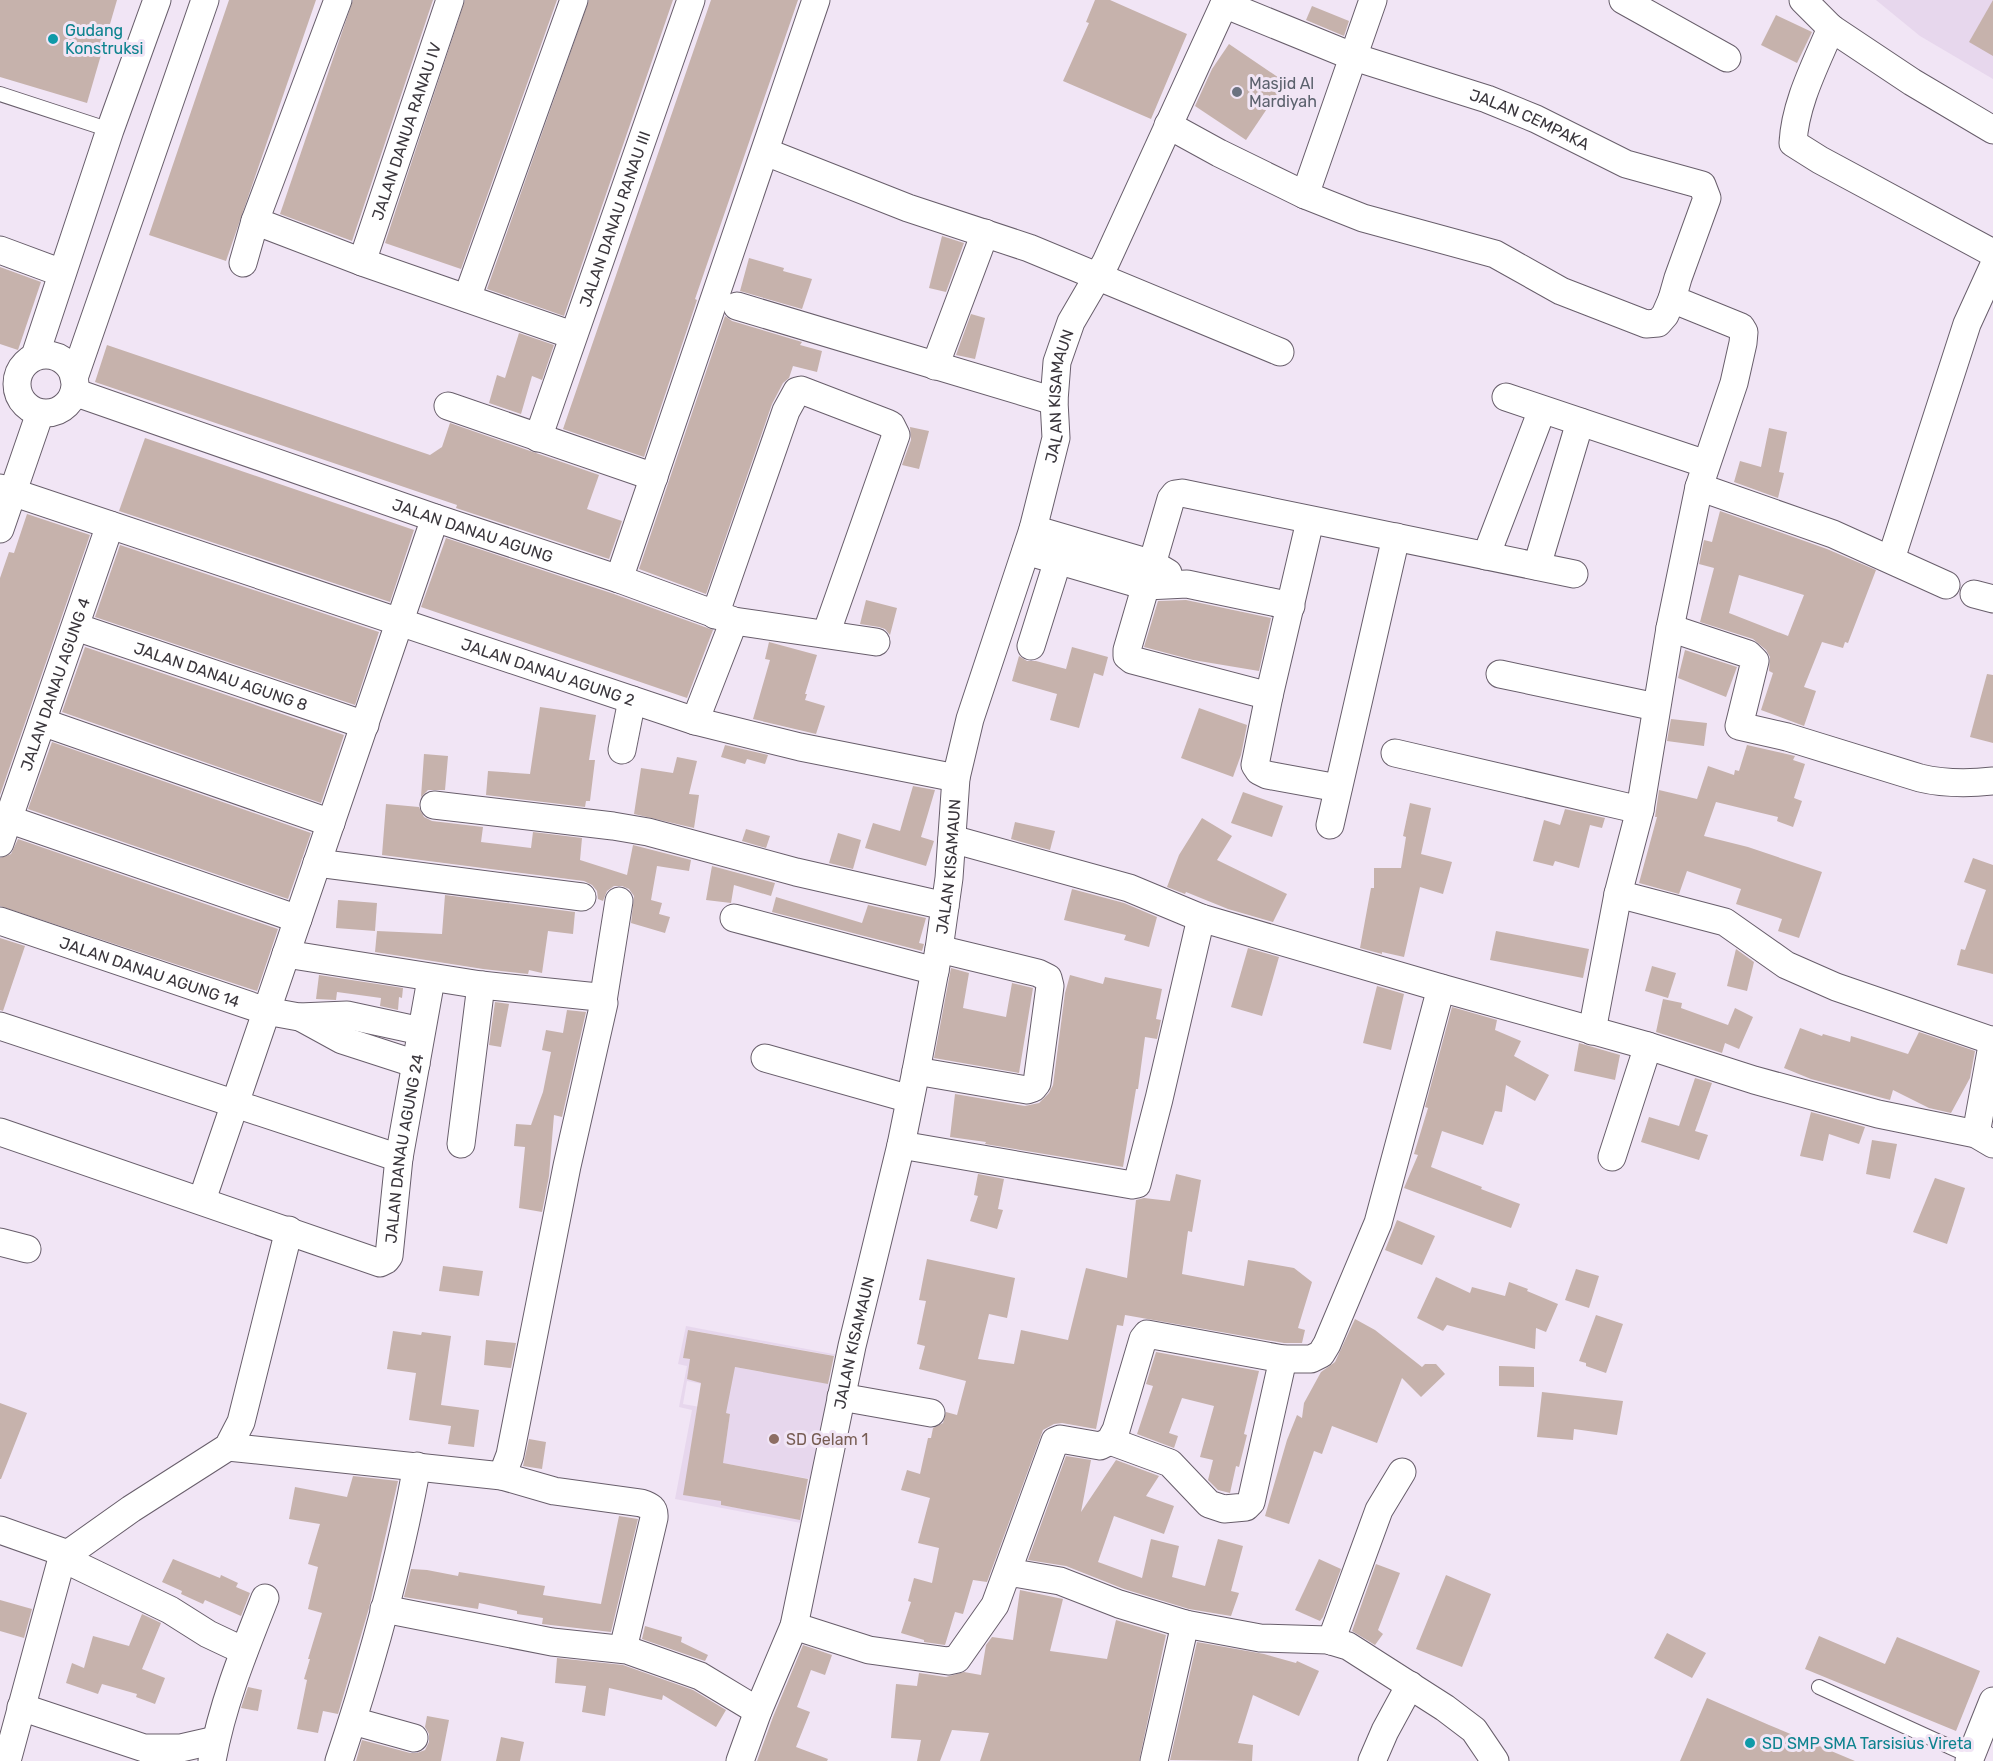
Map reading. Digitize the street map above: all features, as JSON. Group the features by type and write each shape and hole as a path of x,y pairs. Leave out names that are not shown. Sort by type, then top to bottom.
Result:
{"street":[{"path":"35,356 110,130 157,0"},
{"path":"74,385 67,363 52,355 35,356 20,369 8,375 24,404 47,413 67,405 74,385 205,0"},
{"path":"243,263 255,221 338,0"},
{"name":"JALAN DANUA RANAU IV","path":"362,262 450,0"},
{"path":"467,298 573,0"},
{"name":"JALAN DANAU RANAU III","path":"538,438 691,0"},
{"path":"619,579 816,0"},
{"path":"1305,195 1373,0"},
{"path":"1623,0 1727,58"},
{"path":"1803,0 1831,28 1912,82 1993,129"},
{"name":"JALAN CEMPAKA","path":"1225,2 1354,57 1487,99 1536,119 1626,164 1702,185 1707,198 1672,299"},
{"name":"JALAN KISAMAUN","path":"740,1761 758,1711 794,1626 841,1397 901,1145 916,1071 945,906 956,778 970,719 1029,540 1056,438 1054,401 1057,362 1071,322 1106,262 1225,2"},
{"path":"1831,28 1805,92 1793,143 1820,160 1993,253"},
{"path":"1168,125 1305,195 1363,218 1495,254 1561,291 1646,324 1658,323 1665,315 1672,299 1735,324 1744,332 1734,383 1702,475 1670,628 1640,810 1618,894 1592,1031"},
{"path":"766,152 908,207 1097,275 1280,352"},
{"path":"255,221 362,262 573,335"},
{"path":"936,366 985,233"},
{"path":"0,250 62,273"},
{"path":"1891,560 1967,324 1993,267"},
{"path":"737,306 1054,401"},
{"name":"JALAN DANAU AGUNG","path":"74,385 435,518 619,579 725,618 876,642"},
{"path":"695,722 727,635 725,618 786,411 797,391 801,390 887,423 891,425 896,435 826,634"},
{"path":"1506,397 1580,422 1946,585"},
{"path":"448,406 654,477"},
{"path":"1486,556 1542,410"},
{"path":"0,529 6,490 40,412"},
{"path":"1537,566 1580,422"},
{"name":"JALAN DANAU AGUNG 2","path":"6,490 695,722 800,747 956,778"},
{"path":"1269,696 1132,660 1127,656 1171,499 1175,494 1182,493 1574,574"},
{"path":"202,1200 435,518"},
{"path":"1310,521 1255,765 1259,771 1267,775 1338,788"},
{"name":"JALAN DANAU AGUNG 4","path":"4,831 110,525"},
{"path":"1330,825 1396,537"},
{"path":"1029,540 1058,560 1149,575"},
{"path":"1029,540 1149,575 1291,606"},
{"path":"1031,645 1058,560"},
{"name":"JALAN DANAU AGUNG 8","path":"76,627 364,725"},
{"path":"1670,628 1754,658 1739,726 1787,737 1931,781 1966,784 1993,781"},
{"path":"1500,674 1656,707"},
{"path":"622,750 632,700"},
{"path":"42,722 331,823"},
{"path":"1395,753 1640,810"},
{"path":"434,805 648,832 796,872 945,906"},
{"path":"4,831 298,919"},
{"path":"952,839 1129,888 1201,918 1648,1046 1754,1080 1878,1114 1985,1139 1993,1040 1836,987 1786,965 1725,921 1618,894"},
{"path":"317,864 582,897"},
{"path":"502,1476 510,1455 567,1166 603,1001 619,902"},
{"path":"734,918 937,960 1038,973 1048,978 1050,986 1037,1083 1033,1088 1027,1090 916,1071"},
{"path":"901,1145 1132,1185 1137,1184 1160,1099 1201,918"},
{"name":"JALAN DANAU AGUNG 14","path":"0,921 266,1011 299,1017 347,1015 421,1031"},
{"path":"286,954 481,985 598,997 603,1001"},
{"name":"JALAN DANAU AGUNG 24","path":"0,1132 380,1263 389,1256 399,1158 430,985"},
{"path":"460,1144 481,985"},
{"path":"794,1626 869,1650 957,1659 995,1605 1055,1441 1060,1439 1100,1446 1110,1441 1116,1430 1143,1340 1147,1334 1283,1359 1311,1359 1321,1354 1378,1223 1441,988"},
{"name":"JALAN DANAU AGUNG 14","path":"299,1017 342,1040 416,1064"},
{"path":"0,1026 399,1158"},
{"path":"1612,1157 1648,1046"},
{"path":"765,1058 910,1099"},
{"path":"7,1761 65,1556 131,1509 228,1447 241,1422 289,1230"},
{"path":"0,1242 27,1249"},
{"path":"1110,1441 1170,1463 1209,1504 1224,1509 1246,1507 1251,1502 1283,1359"},
{"path":"841,1397 931,1413"},
{"path":"228,1447 502,1476 554,1491 641,1503 652,1508 655,1513 654,1518 623,1649"},
{"path":"339,1761 384,1609 409,1512 417,1466"},
{"path":"1331,1641 1379,1510 1402,1472"},
{"path":"0,1530 65,1556 170,1610 208,1634 244,1651"},
{"path":"1008,1572 1060,1581 1119,1604 1185,1624 1260,1638 1331,1641 1348,1646 1410,1685 1474,1730 1495,1761"},
{"path":"21,1707 144,1748 181,1748 215,1752 244,1651 265,1598"},
{"path":"384,1609 552,1642 623,1649 700,1676 758,1711"},
{"path":"1154,1761 1185,1624"},
{"path":"1372,1761 1410,1685"},
{"path":"1969,1759 1993,1701"},
{"path":"352,1721 414,1738"}],"lane":[{"path":"0,94 110,130"},
{"path":"1819,1687 1969,1759"}],"shaded area":[{"path":"1876,0 1993,0 1993,79 1920,36"},
{"name":"SD Gelam 1","path":"686,1326 838,1355 806,1524 675,1499 692,1410 679,1407 687,1366 678,1364","holes":["689,1330 836,1356 831,1384 684,1358","687,1381 722,1388 717,1410 683,1404","697,1409 730,1414 717,1500 684,1495","728,1464 811,1479 804,1520 721,1505"]}],"building":[{"name":"Gudang Konstruksi","path":"0,0 117,0 87,103 0,77"},
{"path":"229,0 316,0 226,261 149,235"},
{"path":"353,0 433,0 352,241 280,214"},
{"path":"465,0 557,0 461,269 385,243"},
{"path":"589,0 673,0 564,316 487,289"},
{"path":"711,0 798,0 695,299 697,300 644,457 563,429"},
{"path":"1095,0 1110,0 1187,34 1151,119 1063,81 1089,23 1086,22"},
{"path":"1993,0 1993,56 1969,42"},
{"path":"1312,6 1349,21 1344,36 1306,20"},
{"path":"1776,15 1812,32 1797,63 1761,45"},
{"name":"Masjid Al Mardiyah","path":"1229,44 1285,82 1246,140 1195,106 1212,69"},
{"path":"942,236 964,243 946,292 929,288"},
{"path":"749,258 812,279 802,309 740,291"},
{"path":"0,267 41,282 18,350 0,344"},
{"path":"971,314 985,318 975,359 956,355"},
{"path":"725,316 732,321 802,342 800,345 822,351 817,372 793,366 789,378 783,383 772,404 706,594 639,569"},
{"path":"519,333 554,345 542,380 532,376 521,414 489,403 497,375 505,378"},
{"path":"107,345 430,455 442,447 450,423 599,475 587,509 622,521 609,559 95,382"},
{"path":"910,427 929,431 919,469 902,465 911,440"},
{"path":"1769,428 1787,432 1779,472 1784,473 1778,498 1734,482 1740,461 1761,467"},
{"path":"145,438 414,530 390,602 119,511"},
{"path":"1720,511 1827,549 1876,570 1848,643 1845,642 1843,648 1822,642 1804,687 1816,691 1804,726 1761,710 1773,673 1769,671 1770,657 1766,650 1753,639 1700,622 1714,568 1699,564 1704,540 1712,542","holes":["1739,575 1804,595 1788,636 1729,613"]},
{"path":"27,514 90,535 0,795 0,578 9,552 14,553"},
{"path":"446,538 713,630 687,698 421,607"},
{"path":"120,545 379,632 355,705 95,617"},
{"path":"866,600 897,608 890,635 885,629 860,624"},
{"path":"1186,600 1271,618 1259,671 1193,660 1144,647 1158,601"},
{"path":"769,642 817,655 805,694 807,694 805,700 825,706 816,734 753,719 770,660 765,659"},
{"path":"85,647 344,735 321,803 62,712"},
{"path":"1072,647 1108,657 1103,676 1094,673 1079,728 1050,720 1057,694 1012,681 1019,656 1027,661 1036,661 1066,669"},
{"path":"1685,650 1737,667 1726,697 1678,678"},
{"path":"1987,674 1993,675 1993,743 1970,737"},
{"path":"540,707 596,715 589,760 595,760 590,801 586,801 585,807 486,795 488,771 530,774"},
{"path":"1199,708 1247,725 1241,755 1233,777 1181,758"},
{"path":"1671,719 1707,723 1704,746 1667,741"},
{"path":"52,742 311,833 288,899 28,809"},
{"path":"725,745 768,755 765,764 747,759 745,764 721,757"},
{"path":"1747,745 1795,756 1793,760 1805,764 1794,798 1802,801 1793,827 1777,821 1778,817 1716,802 1704,836 1748,847 1822,872 1799,938 1778,931 1782,919 1736,904 1741,889 1687,871 1679,894 1639,883 1657,817 1655,817 1659,790 1697,799 1708,766 1734,775 1735,770 1739,771"},
{"path":"424,754 448,756 445,790 428,790 421,797"},
{"path":"677,757 697,761 689,794 699,795 694,828 634,814 641,768 673,773"},
{"path":"913,786 935,790 921,837 934,841 926,866 865,848 873,823 900,831"},
{"path":"1243,792 1283,806 1272,837 1231,823"},
{"path":"1410,803 1431,808 1421,854 1452,862 1443,894 1420,887 1404,957 1360,948 1371,888 1374,888 1374,868 1401,868 1406,837 1403,836"},
{"path":"386,804 419,807 424,817 432,821 483,827 481,842 531,848 533,832 582,838 580,860 627,875 633,845 691,860 689,871 657,866 651,900 662,903 659,914 670,917 665,933 631,923 634,896 629,889 622,886 614,886 607,891 603,901 598,899 597,891 592,885 584,881 382,855"},
{"path":"1565,809 1605,818 1602,828 1590,825 1579,868 1555,861 1553,866 1533,861 1544,820 1560,825"},
{"path":"1202,818 1232,836 1217,860 1287,894 1273,922 1167,887 1179,855"},
{"path":"1015,822 1055,831 1050,850 1011,839"},
{"path":"746,829 770,836 766,848 742,841"},
{"path":"838,833 861,840 853,869 829,863"},
{"path":"18,839 278,929 257,991 0,906 0,858 11,854"},
{"path":"1973,858 1993,865 1993,974 1957,965 1961,949 1965,950 1986,890 1964,882"},
{"path":"712,866 775,883 771,896 734,885 731,903 706,900"},
{"path":"1072,889 1124,903 1157,917 1149,947 1124,940 1126,935 1064,920"},
{"path":"445,895 575,912 573,934 548,931 542,973 529,970 528,974 483,969 375,952 377,931 442,934"},
{"path":"776,897 862,923 868,905 926,918 919,943 924,944 922,951 772,912"},
{"path":"338,900 377,903 375,931 336,928"},
{"path":"1496,931 1589,949 1583,978 1490,960"},
{"path":"0,938 25,946 3,1011 0,1010"},
{"path":"1248,948 1279,957 1262,1016 1231,1007"},
{"path":"1736,949 1754,962 1747,991 1727,986"},
{"path":"1652,966 1676,973 1668,998 1645,991"},
{"path":"951,968 969,973 963,1008 1006,1017 1012,983 1033,988 1019,1073 934,1058"},
{"path":"319,975 403,988 402,998 399,997 398,1010 380,1006 381,998 337,992 336,1000 316,999"},
{"path":"1070,975 1103,984 1105,977 1162,989 1156,1019 1161,1020 1157,1039 1145,1037 1123,1167 950,1137 955,1094 1025,1106 1039,1103 1049,1093 1053,1085 1065,993"},
{"path":"1377,986 1404,994 1391,1050 1363,1043"},
{"path":"1663,999 1682,1003 1681,1008 1728,1025 1735,1008 1753,1017 1739,1049 1725,1043 1722,1053 1656,1032"},
{"path":"495,1002 509,1004 501,1047 489,1045"},
{"path":"1452,1007 1497,1020 1495,1030 1521,1041 1514,1056 1549,1075 1535,1101 1506,1085 1502,1112 1495,1111 1483,1145 1442,1131 1431,1167 1520,1204 1511,1228 1404,1188 1418,1155 1414,1154 1428,1108 1425,1107"},
{"path":"567,1010 586,1012 562,1117 554,1115 549,1176 542,1212 519,1208 525,1147 514,1146 516,1124 531,1125 543,1092 551,1052 542,1050 546,1030 563,1033"},
{"path":"1800,1028 1850,1042 1851,1036 1908,1054 1919,1032 1975,1051 1970,1078 1951,1113 1929,1108 1893,1090 1890,1100 1811,1079 1784,1068"},
{"path":"1579,1043 1620,1055 1615,1080 1574,1071"},
{"path":"1695,1078 1712,1083 1695,1131 1708,1135 1699,1160 1641,1142 1649,1117 1679,1126"},
{"path":"1811,1112 1865,1127 1859,1144 1829,1134 1823,1161 1800,1156"},
{"path":"1872,1140 1897,1144 1890,1179 1866,1174"},
{"path":"978,1174 1004,1179 998,1209 1003,1210 997,1229 970,1221 978,1196 974,1195"},
{"path":"1176,1174 1201,1180 1192,1232 1188,1231 1182,1274 1244,1286 1248,1260 1294,1268 1312,1282 1298,1328 1305,1330 1302,1343 1284,1343 1125,1315 1123,1326 1117,1325 1096,1429 1062,1423 1054,1424 1043,1430 987,1582 973,1580 963,1614 955,1612 945,1645 924,1642 924,1640 901,1633 911,1602 908,1601 914,1578 932,1583 939,1548 918,1543 930,1498 901,1490 907,1470 920,1474 928,1438 931,1438 933,1428 943,1423 946,1412 957,1415 966,1381 919,1369 925,1346 917,1344 926,1301 919,1300 927,1259 1015,1278 1007,1318 989,1314 978,1359 1014,1364 1021,1330 1068,1340 1086,1268 1127,1278 1136,1200 1144,1198 1170,1201"},
{"path":"1935,1178 1965,1188 1947,1244 1913,1232"},
{"path":"1397,1220 1435,1236 1422,1265 1385,1250"},
{"path":"443,1266 483,1271 479,1296 439,1291"},
{"path":"1576,1269 1599,1276 1589,1308 1565,1300"},
{"path":"1436,1277 1470,1293 1472,1287 1505,1296 1509,1282 1558,1304 1546,1332 1536,1328 1535,1349 1447,1325 1443,1331 1417,1318"},
{"path":"1596,1315 1623,1324 1606,1373 1579,1361"},
{"path":"1355,1319 1375,1330 1422,1367 1425,1364 1436,1364 1445,1374 1421,1397 1402,1378 1377,1443 1332,1426 1322,1454 1314,1451 1289,1524 1265,1516 1287,1440 1297,1415 1302,1418 1304,1403 1321,1372 1335,1362"},
{"path":"688,1330 834,1356 828,1384 735,1367 726,1413 730,1414 723,1463 808,1479 800,1520 721,1505 721,1501 683,1495 701,1383 687,1379 690,1359 683,1358"},
{"path":"393,1331 451,1336 441,1405 479,1410 474,1447 448,1444 451,1426 409,1420 416,1373 387,1369"},
{"path":"486,1340 516,1343 511,1368 484,1365"},
{"path":"1156,1352 1259,1371 1244,1434 1247,1435 1239,1467 1236,1466 1230,1493 1218,1490 1208,1480 1213,1460 1200,1457 1214,1406 1182,1398 1169,1433 1178,1436 1174,1448 1137,1434 1153,1386 1146,1384"},
{"path":"1499,1366 1534,1367 1534,1387 1499,1386"},
{"path":"1542,1392 1623,1401 1617,1435 1574,1429 1573,1440 1537,1437"},
{"path":"0,1403 27,1413 1,1479 0,1479"},
{"path":"529,1439 546,1442 542,1469 523,1466"},
{"path":"1066,1456 1091,1460 1081,1512 1116,1460 1159,1476 1146,1496 1174,1506 1164,1534 1114,1516 1098,1562 1142,1578 1151,1539 1179,1546 1172,1577 1205,1586 1218,1539 1243,1546 1231,1591 1239,1593 1231,1616 1189,1609 1124,1589 1066,1566 1028,1560"},
{"path":"353,1476 398,1481 369,1608 338,1714 323,1711 318,1733 297,1729 307,1680 304,1679 310,1659 308,1659 322,1613 308,1609 318,1567 308,1564 320,1524 289,1519 295,1487 347,1497"},
{"path":"619,1516 638,1519 611,1632 542,1624 543,1618 517,1614 517,1611 479,1603 478,1609 404,1597 411,1569 458,1576 459,1572 545,1586 543,1595 601,1604"},
{"path":"173,1559 220,1578 221,1575 238,1583 236,1587 250,1593 241,1616 205,1600 203,1604 162,1582"},
{"path":"1319,1559 1341,1569 1320,1621 1295,1610"},
{"path":"1376,1564 1400,1573 1378,1630 1383,1634 1375,1645 1352,1631"},
{"path":"1446,1575 1491,1594 1462,1667 1416,1649"},
{"path":"1020,1590 1063,1599 1050,1651 1107,1659 1116,1620 1166,1635 1139,1761 980,1761 989,1733 952,1730 940,1761 917,1761 921,1740 891,1738 896,1684 917,1686 919,1673 946,1677 964,1672 981,1675 986,1645 992,1637 1013,1640"},
{"path":"0,1600 32,1609 24,1638 0,1631"},
{"path":"142,1614 161,1623 142,1669 165,1678 155,1704 136,1697 137,1694 102,1684 98,1694 66,1683 72,1663 84,1668 93,1636 129,1646"},
{"path":"645,1626 682,1637 681,1642 708,1655 705,1661 642,1639"},
{"path":"1667,1633 1706,1653 1692,1678 1654,1658"},
{"path":"1819,1636 1885,1664 1897,1637 1980,1671 1956,1731 1805,1669"},
{"path":"1197,1642 1264,1654 1296,1663 1297,1661 1319,1671 1299,1716 1253,1695 1238,1743 1253,1745 1252,1761 1170,1760"},
{"path":"803,1645 832,1655 825,1675 811,1670 797,1707 810,1712 796,1747 828,1759 827,1761 757,1761 773,1717"},
{"path":"557,1658 623,1665 693,1690 726,1710 716,1727 663,1695 662,1700 609,1688 605,1716 582,1712 586,1686 555,1683"},
{"path":"248,1687 262,1690 258,1711 241,1708"},
{"name":"SD SMP SMA Tarsisius Vireta","path":"1707,1698 1769,1725 1855,1761 1680,1761"},
{"path":"427,1716 449,1720 441,1761 356,1761 362,1740 410,1753 425,1750 429,1742 429,1734 425,1727"},
{"path":"501,1737 524,1742 520,1761 496,1761"}],"place":[{"name":"Gudang Konstruksi","path":"53,39"},
{"name":"Masjid Al Mardiyah","path":"1237,92"},
{"name":"SD Gelam 1","path":"774,1439"},
{"name":"SD SMP SMA Tarsisius Vireta","path":"1750,1743"}]}
